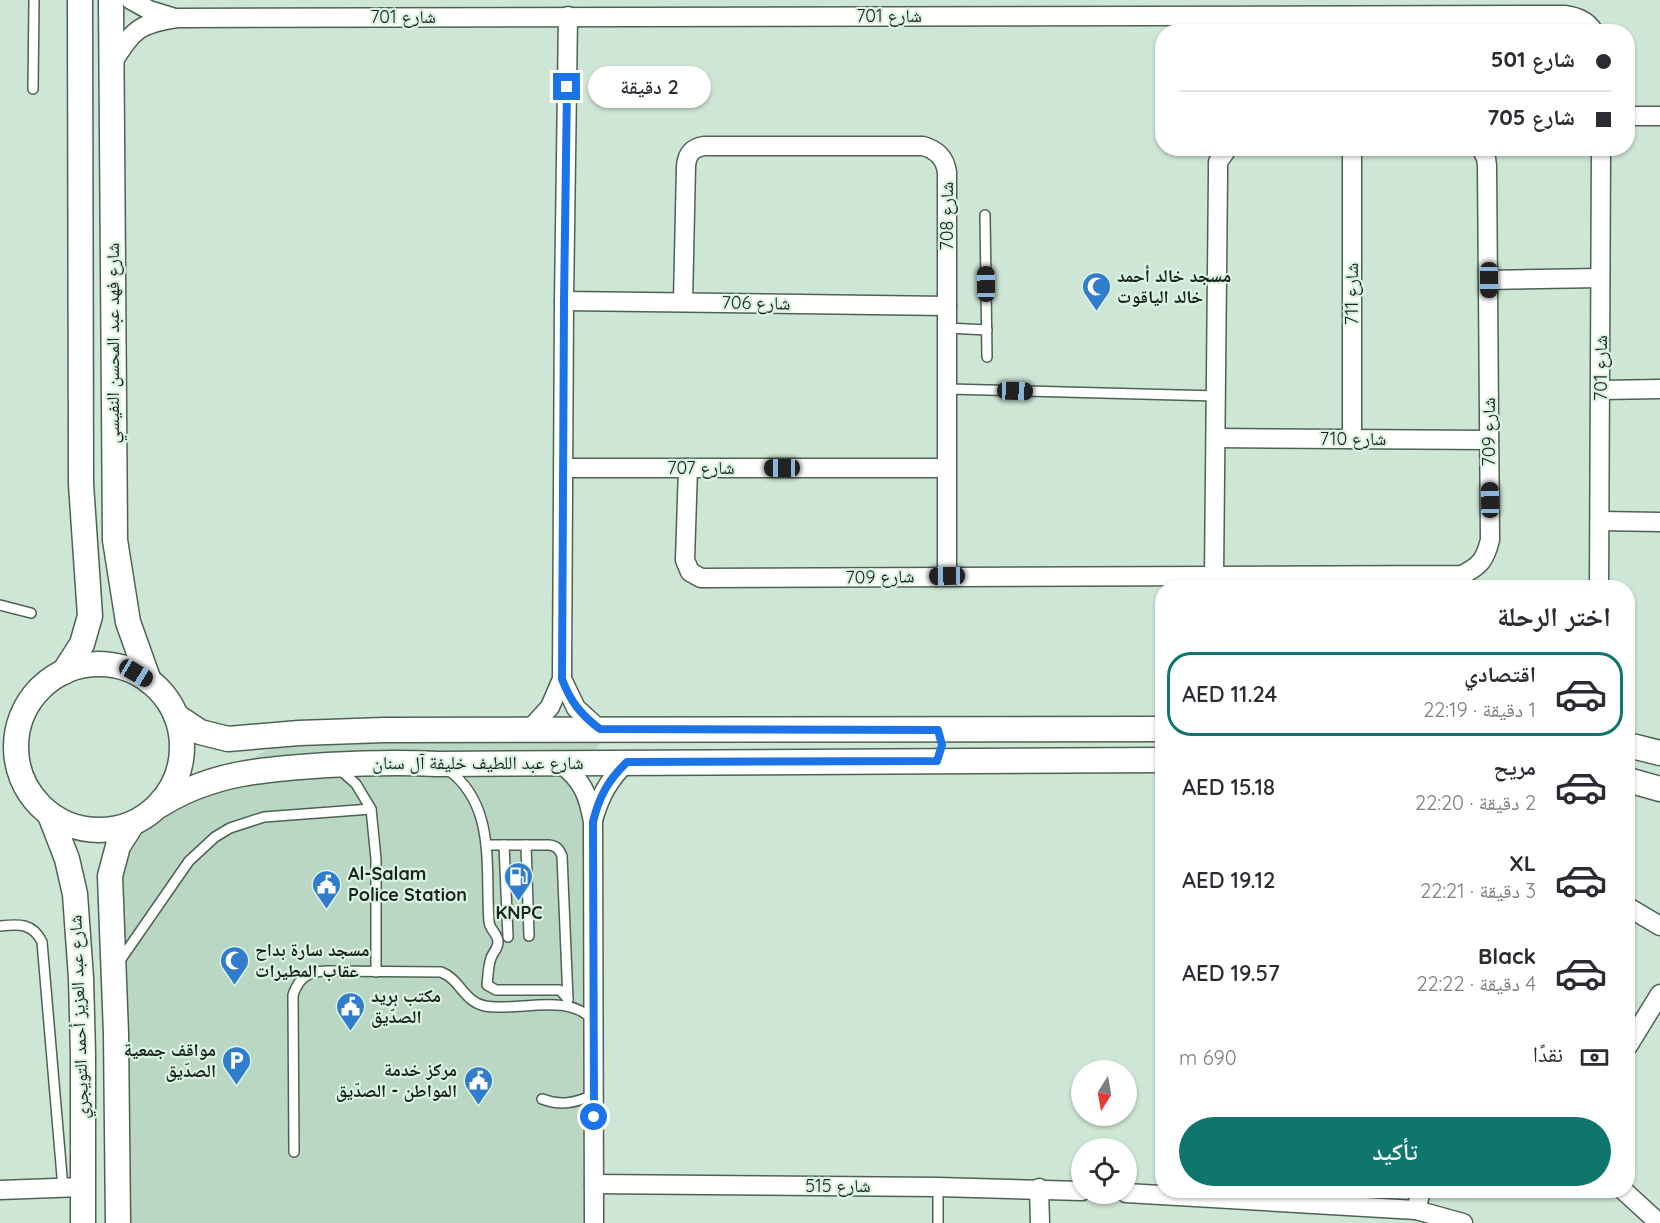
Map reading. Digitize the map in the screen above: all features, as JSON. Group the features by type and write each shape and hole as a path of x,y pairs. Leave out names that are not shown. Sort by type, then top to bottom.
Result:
{"street":[{"name":"شارع فهد عبد المحسن النفيسي","path":"64,672 82,644 90,616 81,484 80,0"},
{"name":"شارع فهد عبد المحسن النفيسي","path":"111,0 115,540 128,622 149,681"},
{"name":"شارع 701","path":"131,0 148,10 177,18"},
{"name":"شارع 701","path":"111,65 127,40 137,30 154,22 177,18 303,9 568,16 946,8 1218,8 1564,15 1575,17 1587,24"},
{"path":"529,730 550,707 562,679 568,16"},
{"path":"1635,116 1660,116"},
{"name":"شارع 708","path":"684,302 686,166 687,156 694,148 704,146 916,146 929,148 944,160 947,172 947,576"},
{"path":"1214,576 1218,162 1222,156"},
{"name":"شارع 711","path":"1352,439 1353,156"},
{"name":"شارع 709","path":"688,468 685,560 695,576 708,579 1462,575 1476,568 1486,555 1490,540 1489,280 1485,156"},
{"name":"شارع 701","path":"1599,580 1600,156"},
{"path":"81,265 91,291 93,323 104,330 111,326 113,321"},
{"path":"1489,280 1600,278"},
{"name":"شارع 706","path":"564,301 947,306"},
{"path":"1601,390 1660,389"},
{"name":"شارع 710","path":"1216,438 1489,440"},
{"name":"شارع 707","path":"564,468 946,468"},
{"path":"1600,521 1660,522"},
{"path":"108,664 136,673 149,681 169,702 176,716 182,739 181,763 170,792 147,816 116,829 90,830 65,824 50,815 38,805 21,777 15,749 16,734 26,706 42,686 64,672 78,667 108,664"},
{"path":"562,679 576,708 600,729"},
{"path":"0,714 26,706"},
{"name":"شارع عبد اللطيف خليفة آل سنان","path":"176,716 200,732 228,739 341,731 1155,729"},
{"path":"938,730 948,761 972,740 1056,740 1098,730"},
{"path":"1635,746 1660,753"},
{"name":"شارع عبد اللطيف خليفة آل سنان","path":"160,805 182,791 223,777 264,770 390,762 437,764 1155,760"},
{"path":"593,822 605,787 627,762"},
{"path":"560,763 581,783 588,797 593,822 594,1223"},
{"path":"0,764 21,777"},
{"path":"1635,782 1660,789"},
{"name":"شارع عبد العزيز أحمد التويجري","path":"50,815 67,859 75,894 81,989 73,1187 83,1223"},
{"name":"شارع عبد العزيز أحمد التويجري","path":"118,1223 114,969 110,876 118,846 132,824"},
{"path":"1635,911 1660,926"},
{"path":"1635,1035 1660,994"},
{"name":"شارع 515","path":"594,1184 1039,1188 1071,1190"},
{"path":"0,1190 73,1187"},
{"path":"1039,1188 1040,1223"},
{"path":"1137,1194 1155,1195"},
{"path":"1211,1198 1416,1210 1463,1223"},
{"path":"1416,1210 1419,1198"},
{"path":"1632,1198 1659,1223"}],"lane":[{"path":"33,89 34,0"},
{"path":"985,215 987,357"},
{"path":"948,328 987,330"},
{"path":"948,389 1217,396"},
{"path":"0,605 31,613"},
{"path":"437,764 458,777 473,796 482,818 486,845 489,924 498,938 498,944 490,959 487,985 496,990 560,990 575,1008"},
{"path":"334,765 356,784 371,808 376,859 376,972"},
{"path":"114,969 189,861 215,837 230,828 264,817 371,808"},
{"path":"486,845 554,845 558,848 562,856 568,999"},
{"path":"504,845 508,938"},
{"path":"526,845 530,936"},
{"path":"0,926 21,924 28,926 34,930 42,942 73,1187"},
{"path":"294,1152 292,1004 296,986 301,978 317,971 441,972 451,978 470,999 485,1006 562,1005 585,1012 593,1021"},
{"path":"542,1098 562,1104 594,1095"},
{"path":"938,1187 938,1223"}],"shaded area":[{"path":"458,740 601,740 581,783 588,797 593,1223 118,1223 119,895 126,860 145,829 180,801 272,747"}],"place":[{"name":"مسجد خالد أحمد خالد الياقوت","path":"1096,312"},
{"name":"KNPC","path":"519,902"},
{"name":"Al-Salam Police Station","path":"327,910"},
{"name":"مسجد سارة بداح عقاب المطيرات","path":"234,986"},
{"name":"مكتب بريد الصدّيق","path":"350,1032"},
{"name":"مواقف جمعية الصدّيق","path":"237,1086"},
{"name":"مركز خدمة المواطن - الصدّيق","path":"478,1106"}],"route":[{"path":"567,87 562,679 568,694 576,708 600,729 938,730 942,745 937,761 627,762 615,774 605,787 598,802 593,822 594,1117"}]}
